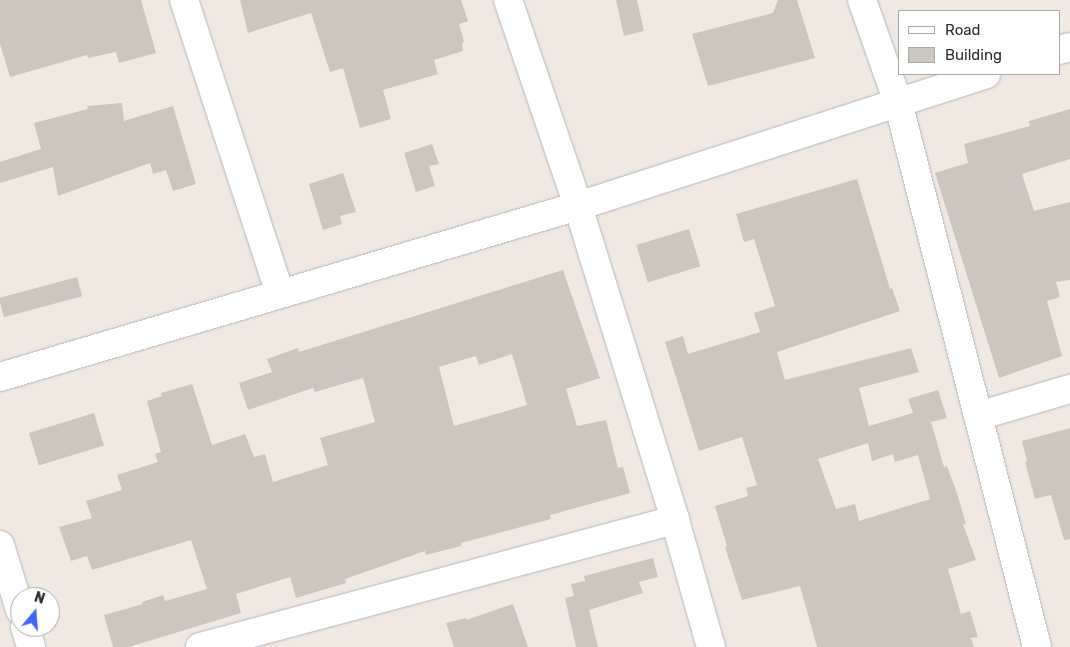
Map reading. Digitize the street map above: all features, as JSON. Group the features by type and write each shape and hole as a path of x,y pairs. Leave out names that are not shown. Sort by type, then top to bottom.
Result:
{"street":[{"path":"184,0 280,293"},
{"path":"508,0 578,206 675,520 711,647"},
{"path":"862,0 898,102 1037,647"},
{"path":"0,377 578,206 983,75"},
{"path":"978,416 1070,389"},
{"path":"200,647 675,520"},
{"path":"0,545 13,587"}],"building":[{"path":"0,0 141,0 156,53 119,63 116,52 88,58 87,55 10,77 0,44"},
{"path":"240,0 461,0 468,21 459,24 464,41 462,45 463,51 434,60 438,74 383,90 391,119 360,128 343,68 330,72 311,13 248,33"},
{"path":"616,0 637,0 644,31 624,36"},
{"path":"778,0 797,0 815,58 708,86 692,34 773,13"},
{"path":"122,103 124,121 173,106 196,184 173,191 166,170 153,174 150,163 58,196 53,167 0,183 0,162 41,149 34,123 88,109 87,106"},
{"path":"1070,109 1070,159 1022,174 1034,211 1070,202 1070,280 1056,282 1060,297 1047,301 1062,356 999,378 935,173 968,163 964,144 1030,126 1029,121"},
{"path":"432,144 439,164 429,166 435,186 416,192 404,153"},
{"path":"343,173 356,212 340,216 342,224 323,230 309,184"},
{"path":"857,179 890,289 892,288 900,311 777,352 785,380 911,348 919,372 859,388 869,426 913,413 908,399 938,390 947,418 931,422 944,467 947,466 957,493 966,524 963,524 976,560 948,569 961,614 970,611 978,637 971,638 974,647 817,647 800,586 742,600 725,547 727,546 715,506 748,496 746,488 757,485 742,437 699,451 665,342 683,336 688,354 760,332 754,313 775,306 754,239 744,242 736,214","holes":["868,443 872,461 893,454 895,462 918,455 930,499 859,521 855,504 836,509 818,459"]},
{"path":"689,229 700,266 648,282 636,245"},
{"path":"563,270 600,378 566,389 577,426 606,420 618,468 623,467 630,493 550,515 551,519 461,543 461,546 426,555 425,551 345,579 346,583 296,598 290,577 236,594 241,613 129,647 113,647 104,615 143,604 142,602 163,595 165,601 207,589 191,540 92,570 87,556 71,561 59,527 92,518 86,501 122,490 117,475 158,462 155,454 161,452 147,401 162,396 161,393 192,384 212,445 245,434 254,457 265,454 273,482 328,465 320,438 375,422 363,378 315,392 313,388 248,410 239,383 272,372 267,359 298,348 299,352","holes":["512,354 527,405 454,426 439,367 476,356 479,365"]},
{"path":"77,277 82,296 4,317 0,298"},
{"path":"94,413 104,446 39,465 29,433"},
{"path":"1070,428 1070,539 1064,540 1051,495 1035,499 1025,462 1027,461 1022,441"},
{"path":"653,558 658,577 639,582 643,593 589,610 598,647 576,647 565,598 574,596 571,584 585,581 584,576"},
{"path":"513,604 528,647 454,647 446,623 466,618 466,620"}]}
